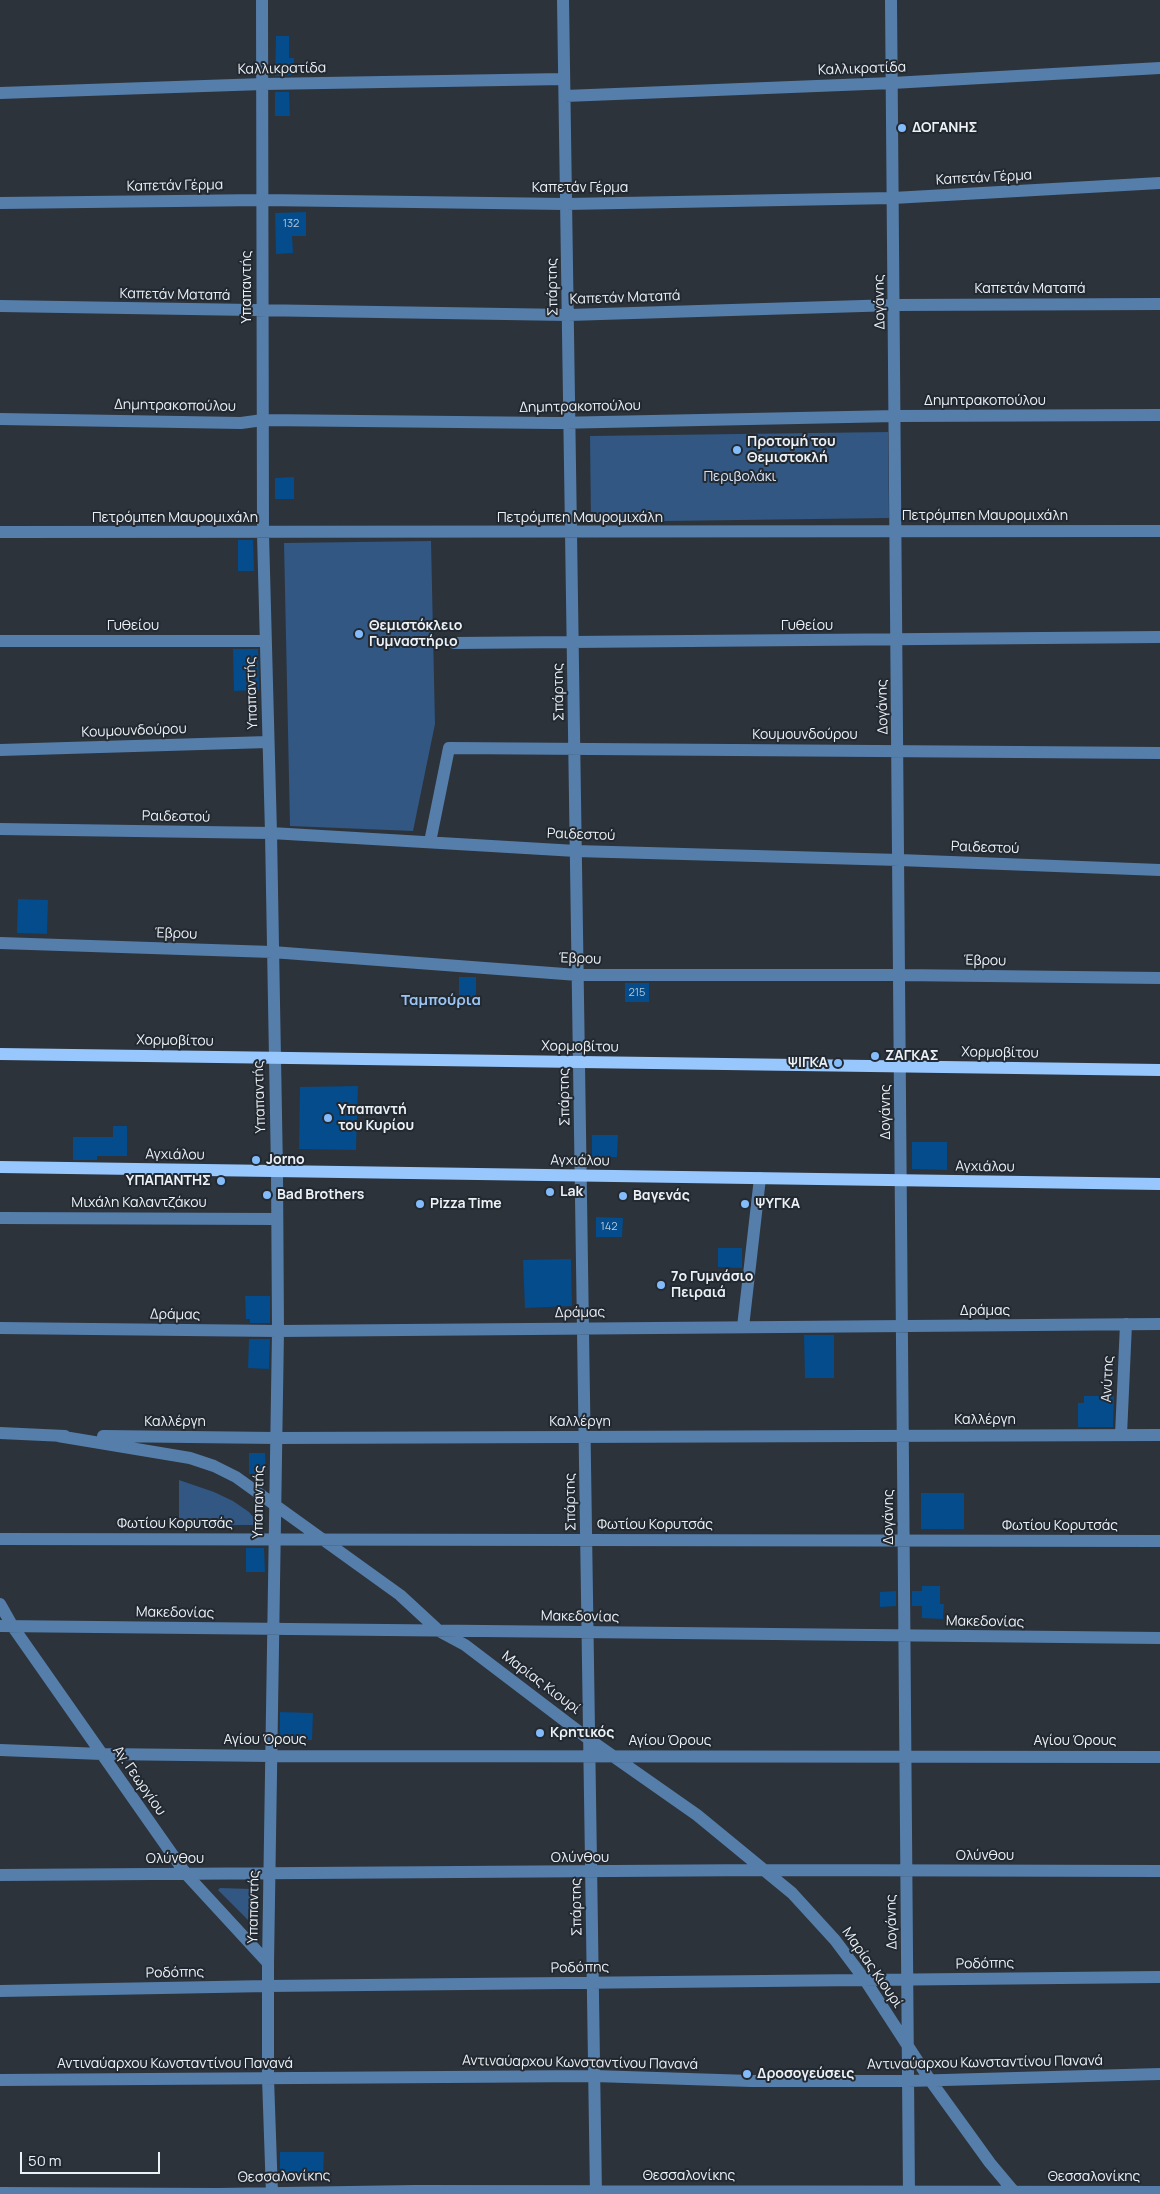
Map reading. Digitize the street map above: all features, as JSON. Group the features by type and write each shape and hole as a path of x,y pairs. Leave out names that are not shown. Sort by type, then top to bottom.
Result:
{"main road":[{"name":"Χορμοβίτου","path":"0,1054 1160,1070"},
{"name":"Αγχιάλου","path":"0,1167 1160,1184"}],"street":[{"name":"Υπαπαντής","path":"262,0 263,534 272,833 278,1331 268,1963 268,2078 272,2193"},
{"name":"Σπάρτης","path":"563,0 596,2192"},
{"name":"Δογάνης","path":"891,0 896,416 909,2193"},
{"name":"Καλλικρατίδα","path":"564,96 1160,68"},
{"name":"Καλλικρατίδα","path":"0,93 263,84 564,79"},
{"name":"Καπετάν Γέρμα","path":"0,203 263,200 566,204 893,198 1160,183"},
{"name":"Καπετάν Ματαπά","path":"0,306 262,312 568,315 895,305 1160,304"},
{"name":"Δημητρακοπούλου","path":"0,419 241,423 263,420 570,422 896,416 1160,415"},
{"name":"Πετρόμπεη Μαυρομιχάλη","path":"0,532 263,534 1160,532"},
{"name":"Γυθείου","path":"454,643 1160,637"},
{"name":"Γυθείου","path":"0,641 265,641"},
{"name":"Κουμουνδούρου","path":"0,750 268,742"},
{"name":"Κουμουνδούρου","path":"430,842 449,748 1160,753"},
{"name":"Ραιδεστού","path":"0,829 272,833 576,851 899,860 1160,870"},
{"name":"Έβρου","path":"0,943 272,952 578,975 900,975 1160,978"},
{"path":"743,1327 760,1178"},
{"name":"Μιχάλη Καλαντζάκου","path":"0,1218 277,1219"},
{"name":"Ανύτης","path":"1121,1435 1126,1324"},
{"name":"Δράμας","path":"0,1328 278,1331 1160,1324"},
{"name":"Καλλέργη","path":"0,1433 58,1436 276,1438 1160,1435"},
{"name":"Μαρίας Κιουρί","path":"58,1436 190,1458 214,1466 236,1477 275,1503 400,1595 439,1631 465,1645 590,1740 697,1815 766,1870 815,1917 851,1959 930,2080 1015,2193"},
{"name":"Φωτίου Κορυτσάς","path":"0,1539 1160,1541"},
{"name":"Αγ. Γεωργίου","path":"0,1604 6,1626 102,1754 186,1874 268,1963"},
{"name":"Μακεδονίας","path":"6,1626 1160,1638"},
{"name":"Αγίου Όρους","path":"0,1750 102,1754 271,1756 1160,1756"},
{"name":"Ολύνθου","path":"0,1875 592,1873 766,1870 906,1872 1160,1871"},
{"name":"Ροδόπης","path":"0,1991 268,1986 1160,1978"},
{"name":"Αντιναύαρχου Κωνσταντίνου Πανανά","path":"0,2080 594,2076 751,2081 908,2081 1160,2074"},
{"name":"Θεσσαλονίκης","path":"0,2193 1160,2192"}],"green space":[{"name":"Περιβολάκι","path":"888,432 889,518 591,522 590,436"},
{"name":"Θεμιστόκλειο Γυμναστήριο","path":"431,541 435,724 413,831 290,826 284,543"},
{"path":"179,1480 214,1492 233,1501 249,1512 257,1521 257,1525 179,1525"},
{"path":"220,1888 251,1889 254,1891 254,1920 251,1923 218,1890"}],"building":[{"path":"276,36 289,36 289,58 294,58 294,75 275,76"},
{"path":"275,92 289,92 290,116 275,116"},
{"path":"306,212 306,236 292,236 293,253 276,254 275,213"},
{"path":"294,477 294,499 275,499 275,478"},
{"path":"238,540 253,540 254,571 238,571"},
{"path":"233,649 258,649 259,690 234,691"},
{"path":"18,899 48,900 47,934 17,933"},
{"path":"459,977 476,977 476,997 459,997"},
{"path":"625,983 649,983 649,1002 625,1002"},
{"name":"Υπαπαντή του Κυρίου","path":"358,1086 356,1150 299,1149 300,1087"},
{"path":"113,1126 127,1126 127,1156 97,1156 97,1160 73,1160 73,1137 113,1137"},
{"path":"592,1135 618,1135 617,1157 592,1157"},
{"path":"912,1142 947,1142 947,1170 912,1169"},
{"path":"596,1217 623,1218 622,1237 596,1237"},
{"path":"718,1248 742,1248 742,1268 718,1267"},
{"path":"571,1259 572,1306 525,1308 523,1260"},
{"path":"245,1296 270,1296 270,1323 250,1323 250,1319 246,1319"},
{"path":"804,1335 834,1335 834,1378 805,1378"},
{"path":"249,1339 270,1339 269,1369 248,1368"},
{"path":"1084,1396 1114,1396 1113,1427 1078,1427 1078,1403 1084,1403"},
{"path":"249,1453 265,1453 266,1475 249,1474"},
{"path":"921,1493 964,1493 964,1529 921,1529"},
{"path":"246,1548 264,1548 265,1572 246,1572"},
{"path":"922,1586 940,1586 940,1604 944,1604 943,1619 922,1618 922,1606 912,1606 912,1591 922,1591"},
{"path":"896,1591 896,1606 880,1607 880,1592"},
{"path":"280,1712 313,1713 312,1740 280,1740"},
{"path":"280,2152 324,2152 323,2178 280,2177"}],"place":[{"name":"ΔΟΓΑΝΗΣ","path":"902,128"},
{"name":"Προτομή του Θεμιστοκλή","path":"737,450"},
{"name":"Θεμιστόκλειο Γυμναστήριο","path":"359,634"},
{"name":"ΖΑΓΚΑΣ","path":"875,1056"},
{"name":"ΨΙΓΚΑ","path":"838,1063"},
{"name":"Υπαπαντή του Κυρίου","path":"328,1118"},
{"name":"Jorno","path":"256,1160"},
{"name":"ΥΠΑΠΑΝΤΗΣ","path":"221,1181"},
{"name":"Lak","path":"550,1192"},
{"name":"Bad Brothers","path":"267,1195"},
{"name":"Βαγενάς","path":"623,1196"},
{"name":"Pizza Time","path":"420,1204"},
{"name":"ΨΥΓΚΑ","path":"745,1204"},
{"name":"7ο Γυμνάσιο Πειραιά","path":"661,1285"},
{"name":"Κρητικός","path":"540,1733"},
{"name":"Δροσογεύσεις","path":"747,2074"}],"district":[{"name":"Ταμπούρια","path":"441,1001"}]}
